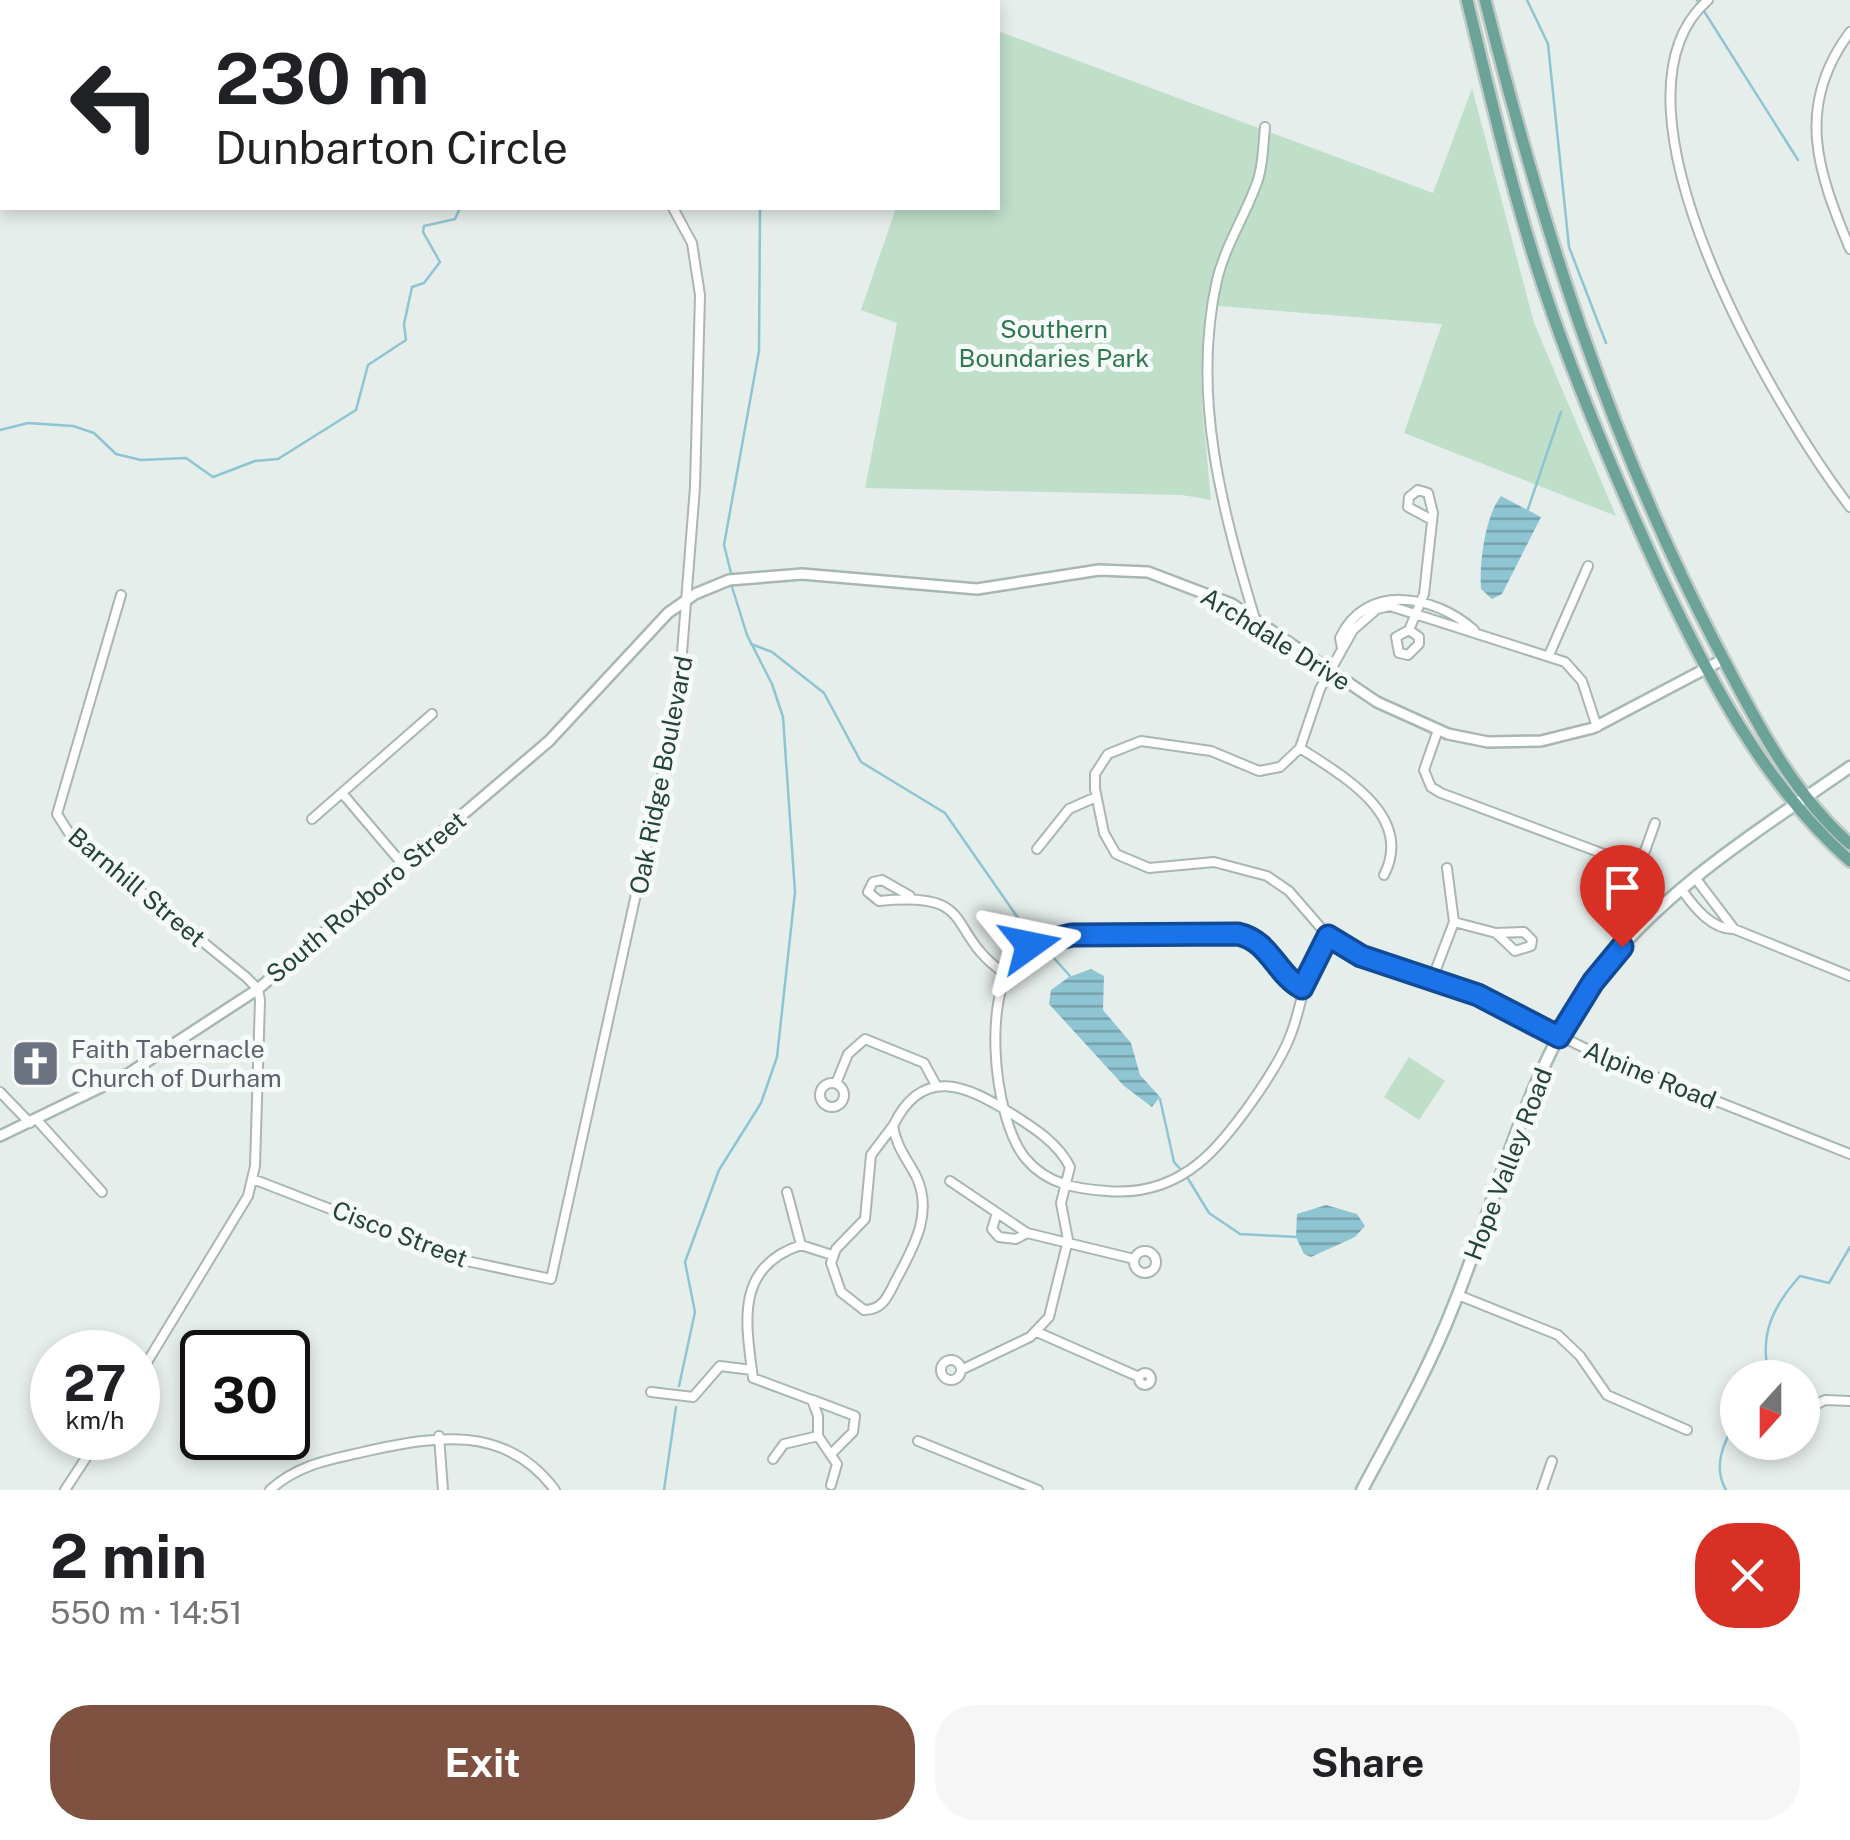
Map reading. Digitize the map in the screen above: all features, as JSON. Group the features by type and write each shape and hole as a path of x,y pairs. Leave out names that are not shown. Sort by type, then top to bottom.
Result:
{"main road":[{"path":"1467,0 1524,226 1568,356 1635,522 1707,669 1800,802 1850,860"},
{"path":"1485,0 1542,220 1581,337 1631,466 1724,660 1800,802 1850,844"},
{"name":"Hope Valley Road","path":"1362,1490 1416,1391 1458,1295 1559,1037 1608,962 1682,890 1850,767"}],"street":[{"path":"1690,0 1699,8"},
{"path":"1708,0 1675,46 1668,89 1699,227 1728,308 1766,383 1850,508"},
{"path":"1850,32 1829,67 1815,141 1824,186 1850,249"},
{"path":"1255,619 1220,500 1209,410 1209,356 1218,278 1256,185 1265,128"},
{"name":"Oak Ridge Boulevard","path":"551,1279 678,704 688,599 700,295 692,243 674,210"},
{"path":"1409,630 1420,604 1432,520"},
{"path":"1549,656 1588,566"},
{"name":"Archdale Drive","path":"688,599 719,584 764,574 977,589 1115,569 1148,572 1192,586 1255,619 1376,702 1460,738 1522,742 1597,727 1724,660"},
{"name":"Barnhill Street","path":"121,595 57,814 70,833 258,989"},
{"path":"1342,648 1340,638 1346,625 1365,605 1382,598 1420,604 1464,621 1475,631"},
{"name":"South Roxboro Street","path":"0,1136 144,1065 258,989 568,724 658,623 688,599"},
{"path":"1036,849 1070,809 1096,797 1095,774 1102,760 1132,742 1211,751 1259,771 1280,767 1300,748 1328,671 1354,630 1377,609 1390,606 1549,656 1575,670 1597,727"},
{"path":"312,819 432,714"},
{"path":"1438,730 1424,770 1431,787 1441,793 1628,863 1640,858 1655,823"},
{"path":"1300,748 1349,778 1389,828 1394,851 1384,875"},
{"path":"342,793 404,866"},
{"name":"Alpine Road","path":"1096,797 1104,833 1122,858 1148,868 1214,862 1267,876 1289,890 1328,936 1361,956 1478,995 1559,1037 1850,1154"},
{"path":"1433,977 1454,922 1447,868"},
{"path":"1696,879 1734,929"},
{"path":"910,896 882,880 873,882 868,892 879,901 910,896 935,900 950,910 992,964 1007,975"},
{"path":"1682,890 1707,918 1724,929 1734,929 1850,976"},
{"path":"1454,922 1496,933"},
{"path":"1302,988 1285,978 1256,940 1238,934 1054,938 1024,949 1007,975 995,1044 1016,1143 1028,1161 1067,1186 1110,1191 1150,1189 1182,1175 1206,1157 1283,1052 1302,988 1328,936"},
{"path":"160,1341 240,1212 253,1179 260,1068 258,989"},
{"path":"837,1082 848,1054 865,1039 924,1063 936,1086"},
{"path":"893,1126 898,1146 918,1181 922,1216 909,1255 879,1307 864,1310 841,1292 832,1272 832,1255 865,1219 871,1155 907,1103 936,1086 974,1091 1006,1110 1065,1157 1070,1167 1061,1203 1068,1240 1057,1301 1037,1332 961,1370"},
{"path":"0,1092 102,1192"},
{"name":"Cisco Street","path":"253,1179 462,1260 551,1279"},
{"path":"950,1181 1027,1233 1134,1259"},
{"path":"787,1192 801,1245"},
{"path":"996,1214 992,1229 999,1237 1016,1239 1027,1233"},
{"path":"801,1245 832,1255"},
{"path":"801,1245 767,1268 747,1300 744,1318 757,1382 855,1416 853,1432 832,1452"},
{"path":"1458,1295 1558,1335 1580,1356 1607,1395 1687,1430"},
{"path":"1037,1332 1139,1378"},
{"path":"651,1392 693,1397 703,1392 720,1366 752,1370"},
{"path":"812,1400 818,1416 818,1436 837,1464 831,1485"},
{"path":"1820,1403 1850,1401"},
{"path":"439,1436 443,1490"},
{"path":"270,1490 306,1466 439,1436 474,1438 505,1449 532,1466 555,1490"},
{"path":"773,1458 784,1444 818,1436"},
{"path":"918,1441 1038,1490"},
{"path":"65,1490 85,1460"},
{"path":"1542,1490 1552,1461"}],"green space":[{"name":"Southern Boundaries Park","path":"1000,32 1433,193 1472,88 1534,323 1616,516 1404,433 1442,324 1206,305 1202,405 1211,500 1182,495 865,488 897,323 861,310 895,210 1000,210"},
{"path":"1409,1057 1445,1081 1419,1120 1384,1097"}],"water":[{"path":"1501,496 1541,517 1502,594 1492,599 1481,589 1481,567 1487,528"},
{"path":"1091,969 1104,976 1103,1010 1131,1043 1140,1075 1160,1097 1152,1107 1124,1086 1049,1004 1051,990 1069,977"},
{"path":"1326,1205 1357,1214 1365,1226 1355,1237 1311,1257 1304,1254 1296,1237 1297,1214"}],"waterway":[{"path":"1527,0 1548,44 1569,247 1606,343"},
{"path":"1697,0 1798,160"},
{"path":"0,430 28,423 73,426 94,433 116,454 141,460 186,458 213,477 255,461 278,459 356,410 368,365 406,340 404,324 412,287 424,283 440,262 423,232 424,226 455,219 459,210"},
{"path":"731,573 724,545 759,351 760,210"},
{"path":"1528,509 1561,412"},
{"path":"679,1386 695,1312 685,1262 719,1170 761,1103 777,1057 795,892 783,717 772,684 747,635 732,587"},
{"path":"751,644 772,652 824,693 861,762 945,813 1018,918 1070,976"},
{"path":"1160,1099 1174,1162 1182,1171"},
{"path":"1187,1177 1209,1213 1240,1234 1296,1237"},
{"path":"1767,1360 1770,1323 1782,1299 1800,1276 1829,1283 1850,1247"},
{"path":"664,1490 676,1407"},
{"path":"1721,1460 1726,1490"}],"place":[{"name":"Faith Tabernacle Church of Durham","path":"36,1063"}],"route":[{"path":"1030,945 1072,935 1238,934 1256,940 1272,956 1285,978 1302,988 1328,936 1361,956 1478,995 1559,1037 1593,982 1622,947"}]}
